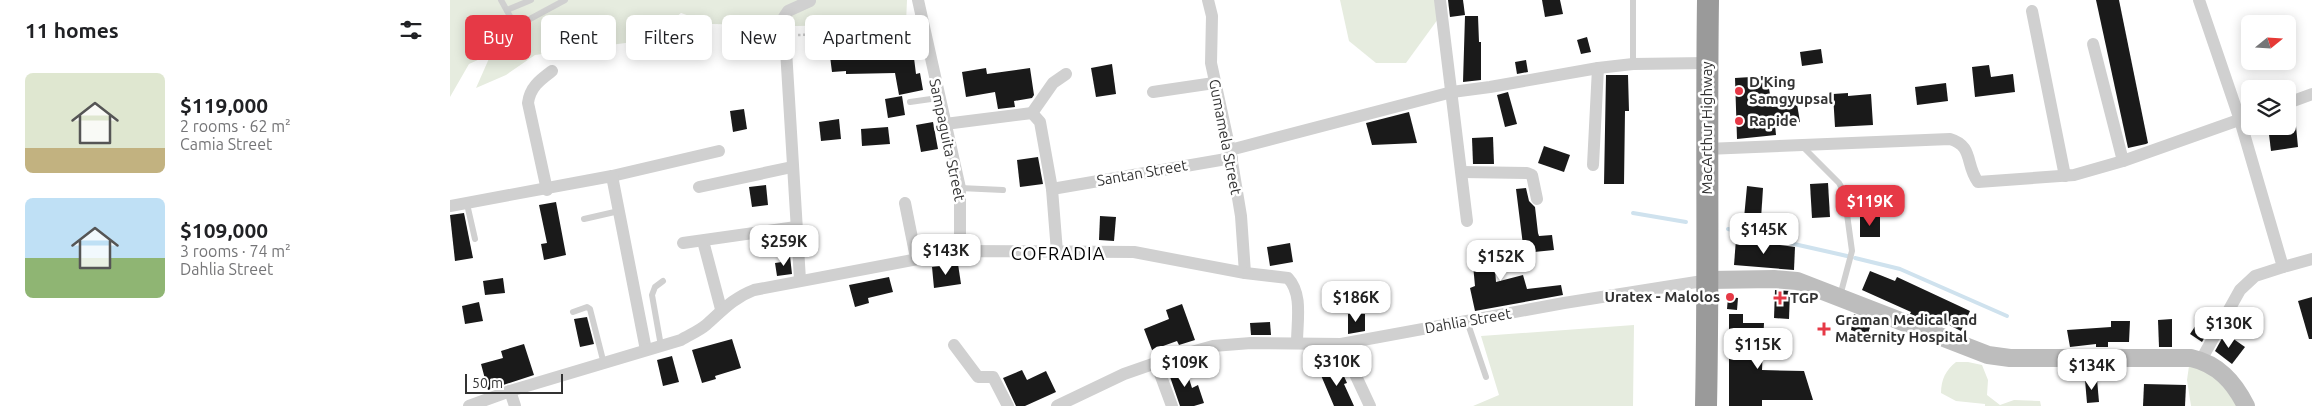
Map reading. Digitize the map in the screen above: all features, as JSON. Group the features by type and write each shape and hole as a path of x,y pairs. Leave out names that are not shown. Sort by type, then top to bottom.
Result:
{"highway":[{"name":"MacArthur Highway","path":"1706,406 1708,0"}],"street":[{"name":"Sampaguita Street","path":"918,0 921,15"},
{"name":"Gumamela Street","path":"1208,0 1212,16 1210,63 1231,154 1241,216 1244,273"},
{"path":"1440,0 1467,221"},
{"path":"2199,0 2241,108"},
{"path":"785,15 788,11 810,1"},
{"path":"2032,11 2065,176"},
{"path":"2093,44 2123,161"},
{"name":"Sampaguita Street","path":"929,55 960,188 960,251"},
{"path":"786,60 800,280"},
{"name":"Santan Street","path":"1052,189 1231,154 1452,92 1490,88 1598,68 1633,64 1707,63"},
{"path":"1593,165 1598,68"},
{"path":"547,190 528,103 529,94 535,85 552,71"},
{"path":"944,124 1032,113 1053,83 1066,74"},
{"path":"1153,92 1214,83"},
{"path":"2296,100 2312,94"},
{"path":"1032,113 1040,122 1052,189 1057,252"},
{"path":"1706,150 1950,139 1961,142 1966,149 1972,174 1978,182 2065,176 2123,161 2241,119"},
{"path":"2249,135 2283,267"},
{"path":"450,206 547,190 719,151"},
{"path":"699,187 792,167"},
{"path":"1462,172 1528,173 1532,175 1537,199"},
{"path":"612,176 646,350"},
{"path":"905,203 916,258"},
{"path":"683,244 796,227"},
{"path":"703,240 721,309"},
{"path":"469,406 681,340 705,326 721,309 740,295 754,290 960,251 1134,252 1244,273 1288,278 1295,286 1297,342"},
{"path":"2201,360 2240,290 2255,276 2312,259"},
{"path":"1708,280 1774,279 1797,281 1988,355 2010,358 2172,358 2201,360 2215,366 2237,388 2246,406"},
{"name":"Dahlia Street","path":"1057,406 1124,374 1156,362 1213,346 1297,342 1341,344 1564,303 1708,280"},
{"path":"1341,344 1370,406"},
{"path":"954,345 978,377 993,377 1008,406"},
{"path":"1156,362 1172,406"},
{"path":"510,392 515,406"}],"lane":[{"path":"501,0 509,15"},
{"path":"507,10 531,0"},
{"path":"531,18 565,0"},
{"path":"1633,0 1633,64"},
{"path":"910,102 938,98"},
{"path":"1802,145 1839,182 1844,192 1852,251 1840,297"},
{"path":"960,188 1003,190"},
{"path":"467,204 475,239"},
{"path":"584,219 619,210"},
{"path":"661,346 652,295 655,287 662,281"},
{"path":"573,312 587,307 590,309 604,364"},
{"path":"1467,321 1486,377"}],"shaded area":[{"path":"450,0 907,0 906,15 805,15 805,26 795,26 795,15 722,15 722,24 712,24 712,15 687,15 681,13 679,15 626,15 626,43 616,44 616,15 541,15 541,54 531,58 531,15 465,15 465,60 478,60 469,64 450,97"},
{"path":"1340,0 1436,0 1438,19 1406,63 1376,63 1349,41"},
{"path":"488,60 528,60 506,75 476,88"},
{"path":"1634,325 1633,406 1473,406 1499,395 1481,336"},
{"path":"1956,362 1982,365 1988,380 1987,395 2000,405 2014,400 2040,401 2041,406 1985,406 1985,404 1956,401 1941,393 1945,375"},
{"path":"2189,366 2209,370 2242,406 2191,406 2187,380"}],"building":[{"path":"1448,0 1463,0 1465,15 1450,17"},
{"path":"1542,0 1560,0 1563,14 1545,17"},
{"path":"2096,0 2119,0 2148,143 2146,144 2128,148"},
{"path":"1465,16 1478,16 1479,42 1481,42 1481,80 1463,82"},
{"path":"1587,37 1591,52 1581,54 1577,40"},
{"path":"1821,49 1823,63 1802,66 1800,52"},
{"path":"830,60 914,60 916,74 920,73 923,90 899,95 895,73 846,74 846,71 832,72"},
{"path":"1526,60 1528,72 1517,74 1515,62"},
{"path":"1112,64 1116,94 1096,97 1091,68"},
{"path":"1989,65 1991,77 2013,74 2015,92 1975,97 1972,67"},
{"path":"986,68 987,74 1030,68 1034,95 1032,98 1014,101 1015,107 998,109 995,92 966,97 962,72"},
{"path":"1606,75 1628,75 1629,111 1625,111 1624,184 1604,184"},
{"path":"1767,76 1772,107 1797,104 1800,122 1775,125 1776,135 1737,139 1735,78"},
{"path":"1946,83 1948,101 1917,105 1915,87"},
{"path":"1508,92 1517,124 1505,127 1497,95"},
{"path":"1848,93 1848,96 1871,94 1873,125 1835,127 1833,94"},
{"path":"902,96 905,115 888,118 885,99"},
{"path":"744,109 747,129 733,132 730,111"},
{"path":"1409,112 1417,143 1372,145 1366,123"},
{"path":"839,119 841,139 821,141 819,122"},
{"path":"933,122 938,149 921,152 916,125"},
{"path":"2296,126 2298,147 2271,151 2269,135 2296,135"},
{"path":"888,127 890,144 862,146 861,129"},
{"path":"1493,137 1494,164 1473,164 1472,138"},
{"path":"1544,146 1570,155 1564,172 1538,163"},
{"path":"1038,157 1043,184 1020,187 1017,160"},
{"path":"1828,183 1830,217 1812,218 1810,184"},
{"path":"766,185 768,205 752,207 749,187"},
{"path":"1747,186 1763,188 1761,219 1744,218"},
{"path":"1526,188 1529,201 1535,207 1539,236 1552,235 1554,250 1524,253 1516,189"},
{"path":"556,202 566,255 544,260 541,244 547,243 539,205"},
{"path":"464,213 473,258 455,261 450,215"},
{"path":"1100,216 1116,217 1114,241 1099,240"},
{"path":"1860,217 1880,217 1880,237 1860,237"},
{"path":"1736,239 1795,247 1794,270 1734,265"},
{"path":"1498,241 1500,257 1494,257 1496,282 1523,275 1527,289 1561,285 1563,295 1475,311 1470,288 1475,286 1471,243"},
{"path":"1290,243 1293,262 1270,266 1267,247"},
{"path":"790,256 792,274 777,276 775,263 782,262 781,257"},
{"path":"958,264 961,284 934,288 932,267"},
{"path":"1870,271 1895,281 1897,277 1970,311 1961,331 1933,317 1931,322 1910,314 1911,312 1862,290"},
{"path":"889,277 893,292 868,298 869,303 855,307 849,285"},
{"path":"503,278 505,293 485,295 483,281"},
{"path":"1775,290 1790,291 1789,319 1774,318"},
{"path":"1728,297 1738,298 1737,310 1727,309"},
{"path":"2312,297 2312,339 2309,339 2298,301"},
{"path":"479,302 483,321 465,324 462,306"},
{"path":"1182,304 1195,340 1179,345 1177,341 1152,350 1144,329 1169,319 1166,310"},
{"path":"2204,313 2214,320 2202,342 2190,334"},
{"path":"1348,314 1365,314 1365,331 1348,334"},
{"path":"1729,314 1743,314 1743,323 1764,323 1762,370 1804,371 1813,400 1762,400 1762,406 1729,406"},
{"path":"1854,314 1872,322 1867,336 1851,330"},
{"path":"587,317 594,344 580,347 574,319"},
{"path":"2172,319 2172,347 2159,347 2158,320"},
{"path":"2111,321 2130,321 2129,342 2108,342 2108,347 2096,347 2096,344 2070,347 2067,330 2111,327"},
{"path":"1270,322 1271,335 1251,335 1250,323"},
{"path":"2225,333 2245,347 2232,364 2215,351"},
{"path":"732,339 741,368 715,376 716,379 702,383 692,350"},
{"path":"524,344 534,375 488,390 481,364 503,358 501,351"},
{"path":"672,356 679,382 663,386 657,360"},
{"path":"1339,365 1347,383 1344,384 1354,406 1334,406 1320,373"},
{"path":"1185,366 1192,388 1198,385 1204,403 1194,406 1180,406 1168,371"},
{"path":"1022,370 1027,380 1046,371 1056,392 1025,406 1016,406 1003,378"},
{"path":"2097,379 2099,402 2087,403 2085,380"},
{"path":"2144,384 2186,385 2185,406 2143,406"}],"waterway":[{"path":"1633,213 1686,222"},
{"path":"1728,229 1847,256"},
{"path":"1855,258 1900,269 2007,316"}],"place":[{"name":"D'King Samgyupsal","path":"1739,91"},
{"name":"Rapide","path":"1739,121"},
{"name":"Uratex - Malolos","path":"1730,297"},
{"name":"TGP","path":"1780,298"},
{"name":"Graman Medical and Maternity Hospital","path":"1824,329"}],"district":[{"name":"COFRADIA","path":"1058,254"}]}
